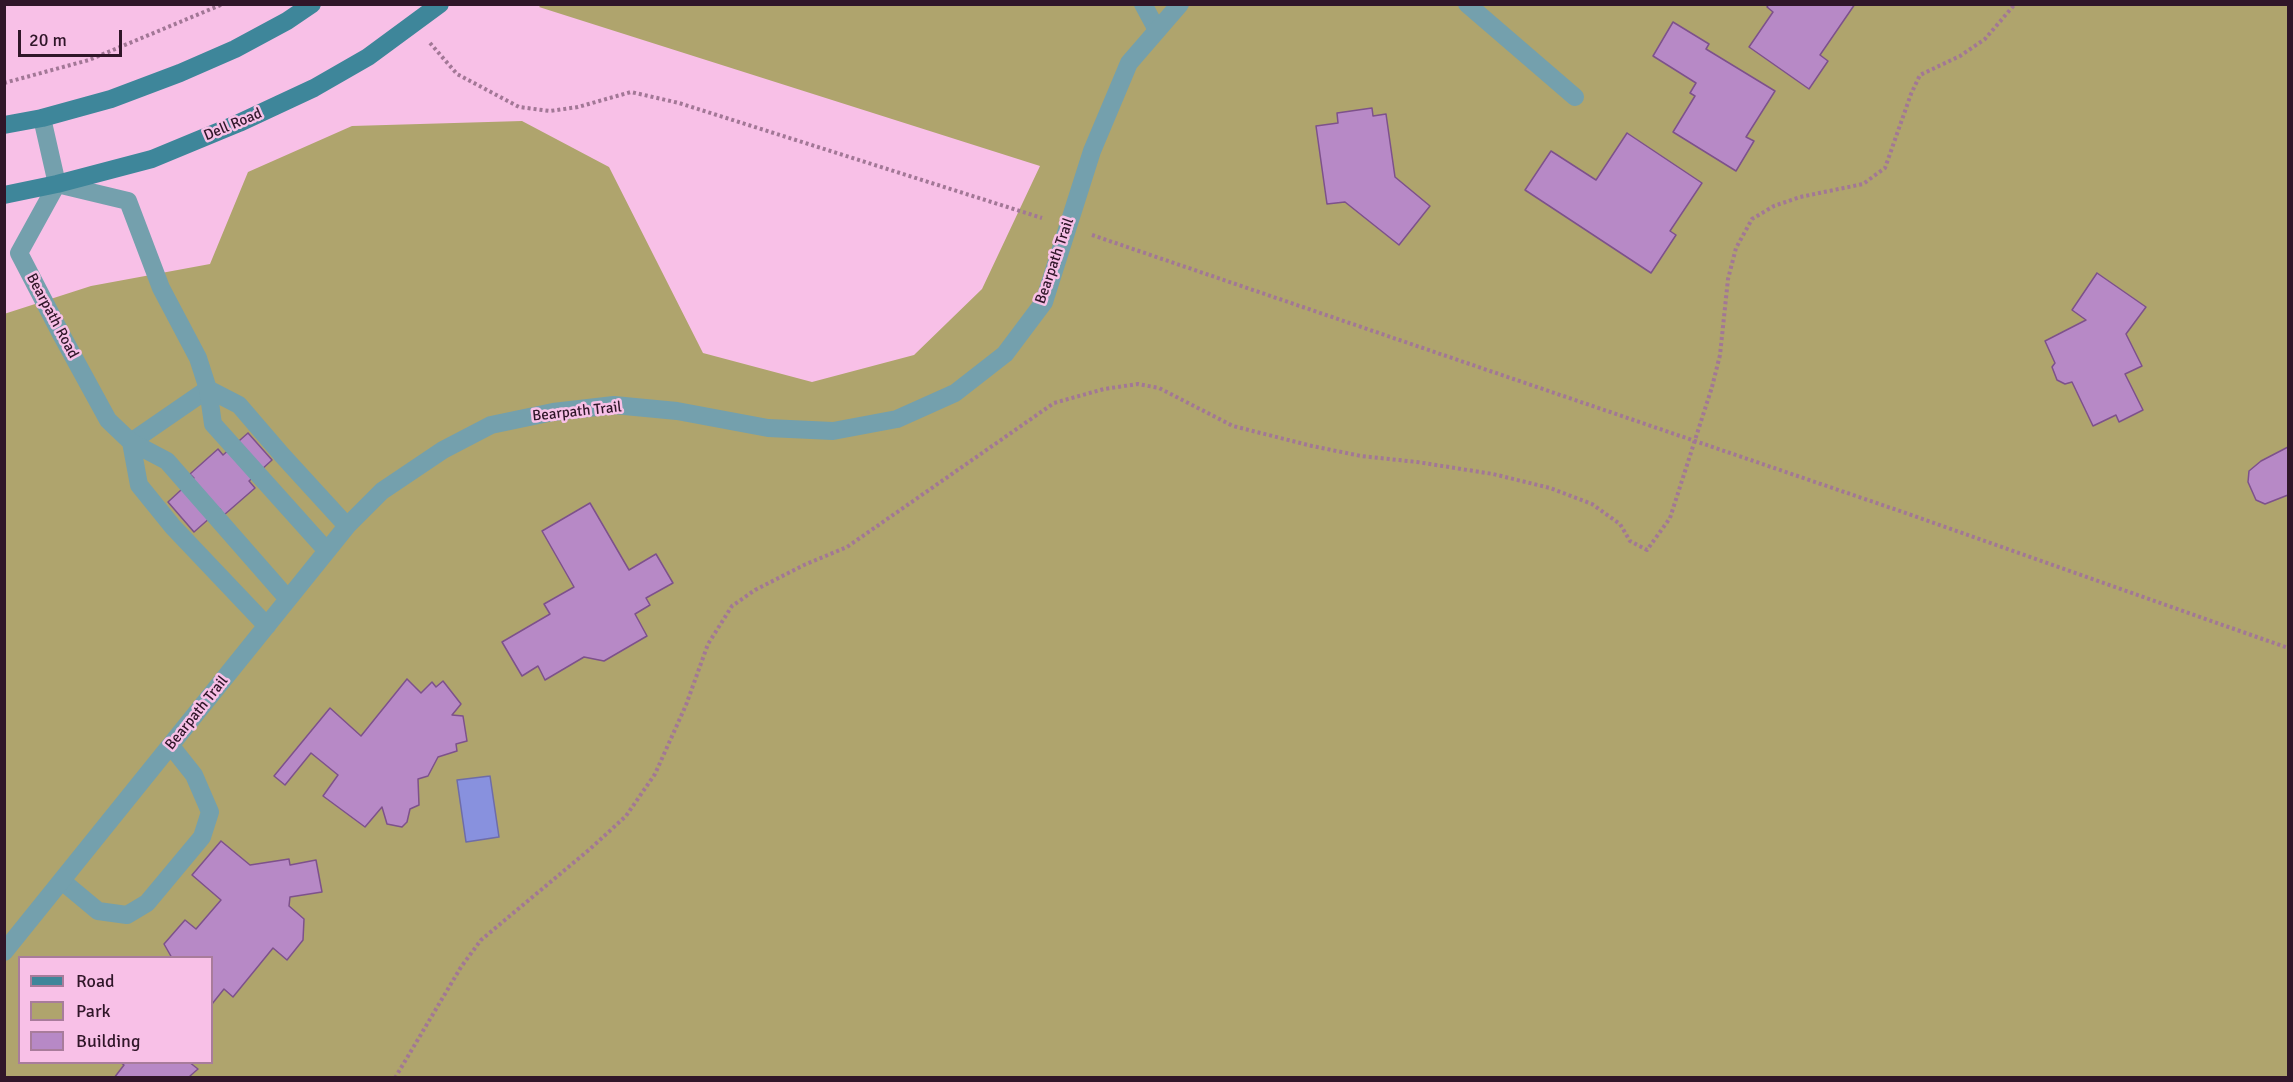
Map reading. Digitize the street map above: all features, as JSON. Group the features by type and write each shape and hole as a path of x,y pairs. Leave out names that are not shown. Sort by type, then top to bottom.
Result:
{"main road":[{"path":"4,125 111,99 180,73 234,49 287,21 312,4"},
{"name":"Dell Road","path":"4,195 57,184 152,159 250,118 314,88 368,57 440,4"}],"street":[{"path":"1143,4 1157,30"},
{"name":"Bearpath Trail","path":"4,952 347,526 382,491 442,450 492,425 553,412 614,405 677,411 768,428 832,431 897,419 955,393 1005,354 1044,302 1101,127 1129,63 1180,4"},
{"path":"1467,4 1575,97"},
{"path":"42,117 57,184 128,201 161,288 198,358 208,389 213,424 327,551"},
{"name":"Bearpath Road","path":"57,184 19,253 108,420 131,442 167,461 288,599"},
{"path":"208,389 131,442 139,485 173,527 267,626"},
{"path":"208,389 239,405 347,526"},
{"path":"62,881 98,912 127,915 147,903 202,837 210,812 195,775 171,746"}],"path":[{"path":"4,83 89,60 223,4"},
{"path":"395,1077 461,967 481,940 626,816 655,774 686,705 708,644 732,606 755,590 804,565 847,547 1054,403 1104,388 1138,384 1159,388 1233,426 1311,446 1361,456 1493,474 1550,488 1592,504 1620,524 1630,542 1647,550 1670,518 1712,387 1720,355 1728,279 1736,248 1752,219 1774,206 1791,200 1863,184 1886,168 1911,94 1920,75 1960,56 1985,39 2015,4"},
{"path":"444,58 457,74 519,107 550,111 578,107 631,92 679,103 1068,227 1886,506 2289,648"}],"green space":[{"path":"541,5 2288,5 2288,1077 5,1077 4,314 91,286 210,264 248,172 352,126 522,121 609,167 703,353 812,382 914,355 982,289 1040,166 539,7"}],"water":[{"path":"490,776 499,837 466,842 457,780"}],"building":[{"path":"1769,4 1855,4 1820,55 1828,61 1809,89 1749,47 1773,12 1767,7"},
{"path":"1673,22 1709,44 1706,49 1775,91 1746,137 1754,141 1736,171 1673,132 1695,96 1690,93 1696,83 1653,56"},
{"path":"1372,108 1373,116 1386,114 1395,177 1430,206 1399,245 1345,202 1327,204 1316,126 1338,123 1337,113"},
{"path":"1627,133 1702,183 1670,231 1676,235 1651,273 1525,190 1551,151 1596,180"},
{"path":"2097,273 2146,307 2126,334 2142,366 2125,374 2143,410 2119,422 2116,415 2093,426 2072,382 2065,384 2057,380 2052,367 2055,363 2045,341 2086,320 2072,310"},
{"path":"248,433 272,460 249,481 255,488 224,515 220,509 194,532 168,502 194,478 190,474 218,449 223,455"},
{"path":"2288,447 2288,495 2265,504 2256,500 2248,482 2249,471 2261,461"},
{"path":"590,503 629,570 656,554 673,583 646,598 650,605 635,614 647,636 604,661 584,657 545,680 538,666 522,676 502,642 550,614 544,604 574,587 542,531"},
{"path":"407,679 421,693 432,682 436,687 443,681 461,704 452,715 463,716 467,741 456,744 457,751 438,757 428,776 418,779 419,805 410,809 407,822 402,827 387,824 382,807 365,827 323,796 338,775 311,753 285,785 274,776 330,708 361,736"},
{"path":"221,841 250,865 289,859 290,865 316,860 322,892 290,897 289,906 304,919 303,940 287,960 273,948 233,997 224,989 213,1003 213,956 171,956 164,944 185,920 196,929 221,900 192,875"},
{"path":"192,1064 198,1069 190,1076 193,1078 114,1078 124,1065"}]}
